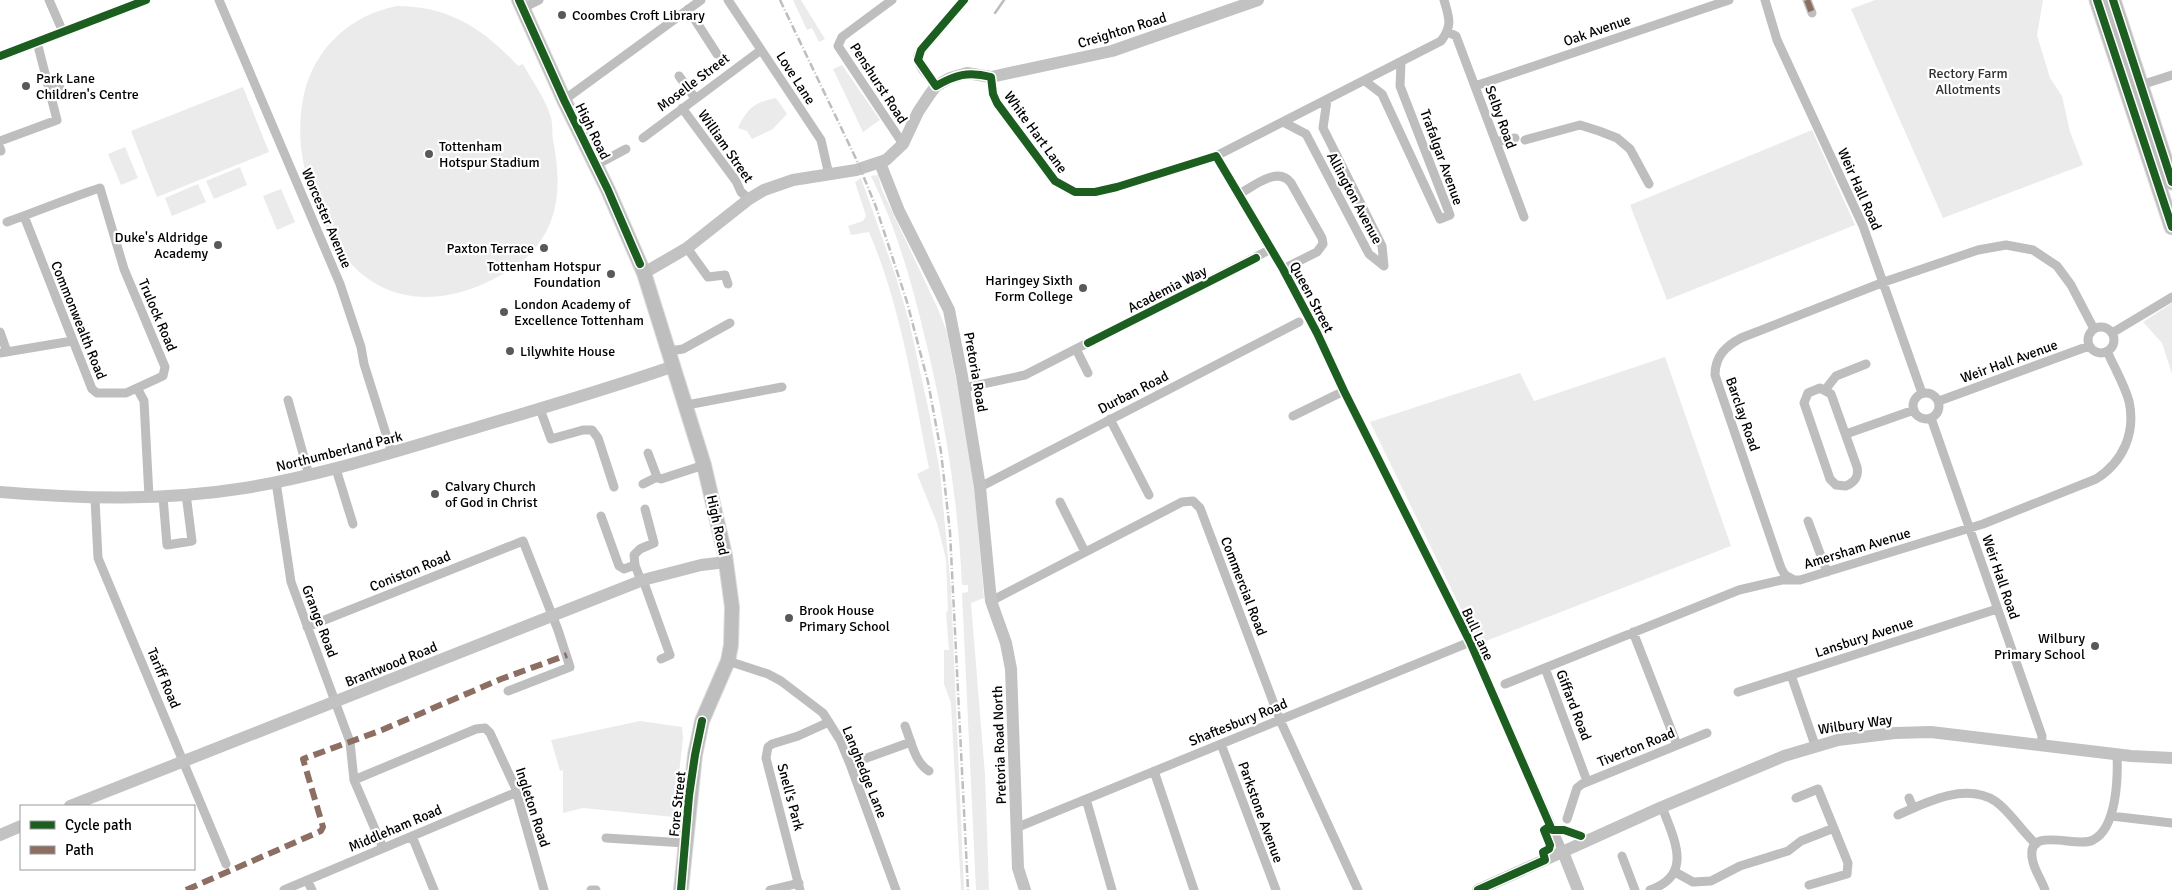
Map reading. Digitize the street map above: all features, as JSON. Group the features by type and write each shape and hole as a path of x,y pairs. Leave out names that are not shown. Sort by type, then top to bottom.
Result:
{"highway":[{"path":"2097,0 2172,227"},
{"path":"2114,0 2172,182"}],"main road":[{"name":"High Road","path":"521,4 644,273 687,405 704,465 726,562 733,633 728,661 702,721"},
{"name":"Fore Street","path":"682,890 695,754 702,721"}],"street":[{"path":"48,0 63,32"},
{"path":"5,55 146,0"},
{"name":"Worcester Avenue","path":"219,0 340,284 361,347 364,364 392,453"},
{"path":"521,4 539,0"},
{"path":"564,100 700,0"},
{"name":"Love Lane","path":"728,0 821,140 829,175"},
{"name":"Penshurst Road","path":"892,0 842,37 838,46 903,144"},
{"path":"936,86 920,65 918,55 964,0"},
{"name":"Creighton Road","path":"991,77 1112,51 1258,0"},
{"path":"1444,0 1450,20 1448,32"},
{"name":"Oak Avenue","path":"1475,86 1729,0"},
{"name":"Weir Hall Road","path":"1765,0 1777,40 1863,226 1922,393"},
{"path":"1807,0 1812,13"},
{"path":"688,9 717,54"},
{"name":"White Hart Lane","path":"991,77 993,94 997,103 1046,171 1060,186 1075,192 1095,192 1216,156 1401,63 1441,41 1448,32"},
{"name":"Selby Road","path":"1448,32 1456,36 1524,217"},
{"path":"0,141 57,120 37,42"},
{"name":"Moselle Street","path":"643,138 761,50"},
{"name":"Trafalgar Avenue","path":"1365,81 1382,94 1440,219 1450,214 1400,86 1401,63"},
{"path":"644,273 686,248 749,199 779,184 880,163 891,157 903,144 923,102 936,86 950,78 967,73 991,77"},
{"path":"2140,86 2172,75"},
{"path":"678,76 695,98"},
{"path":"49,90 60,88"},
{"name":"Allington Avenue","path":"1283,122 1306,134 1369,254 1384,266 1382,246 1323,128 1327,100"},
{"name":"William Street","path":"682,108 736,181 741,192 749,199"},
{"path":"1496,142 1520,139 1580,125 1617,138 1630,149 1649,184"},
{"path":"596,165 626,150"},
{"name":"Queen Street","path":"1216,156 1283,269 1317,333 1376,456"},
{"name":"Pretoria Road","path":"880,163 898,211 949,310 980,487 991,601"},
{"path":"1422,178 1433,173"},
{"path":"1238,195 1271,177 1280,175 1286,177 1291,183 1322,238 1323,244 1317,252 1283,269"},
{"name":"Trulock Road","path":"24,216 100,188 124,269 166,370 163,376 138,388"},
{"path":"1346,211 1361,202"},
{"path":"8,222 24,216"},
{"name":"Commonwealth Road","path":"24,216 72,341 94,392 126,393 138,388"},
{"path":"1884,282 1985,248 2006,245 2018,246 2033,250 2057,266 2071,285 2094,329"},
{"path":"686,248 708,277 725,275 728,284"},
{"name":"Academia Way","path":"964,388 1025,375 1271,250"},
{"name":"Barclay Road","path":"1794,580 1785,575 1781,568 1716,374 1715,364 1726,348 1741,338 1884,282"},
{"path":"2112,333 2172,298"},
{"name":"Durban Road","path":"980,487 1299,322"},
{"path":"668,351 683,349 730,323"},
{"path":"2103,327 2112,333 2114,342 2107,351 2096,352 2089,346 2088,338 2094,329 2103,327"},
{"path":"0,332 4,352 72,341"},
{"name":"Weir Hall Avenue","path":"1939,401 2089,346"},
{"path":"1076,349 1088,373"},
{"name":"Amersham Avenue","path":"1504,684 1739,590 1827,572 1970,528 2088,483 2107,472 2119,459 2129,431 2129,404 2107,351"},
{"path":"1825,390 1836,376 1866,364"},
{"name":"Northumberland Park","path":"0,492 95,499 163,496 244,488 336,469 540,409 674,366"},
{"path":"687,405 782,387"},
{"path":"138,388 144,401 149,497"},
{"path":"1820,388 1832,394 1846,434 1858,474 1854,482 1842,486 1836,485 1828,475 1804,403 1806,396 1811,391 1820,388"},
{"path":"1293,416 1344,391"},
{"path":"1922,393 1931,393 1939,401 1939,410 1931,418 1921,418 1914,410 1914,400 1922,393"},
{"path":"288,400 309,475"},
{"path":"540,409 551,439 582,430 592,430 598,438 614,487"},
{"path":"1846,434 1914,410"},
{"name":"Weir Hall Road","path":"1931,418 2042,736 2041,745"},
{"path":"1110,419 1149,494"},
{"path":"648,453 657,477 661,480 704,465"},
{"name":"Bull Lane","path":"1376,456 1470,642 1578,890"},
{"path":"336,469 353,524"},
{"path":"643,484 657,477"},
{"name":"Grange Road","path":"276,482 291,582 350,742 354,780 383,848"},
{"path":"163,496 167,545 192,541 186,494"},
{"name":"Tariff Road","path":"95,499 98,558 185,762 226,864"},
{"name":"Commercial Road","path":"991,601 1182,502 1193,501 1200,508 1280,720 1358,890"},
{"path":"1060,502 1085,552"},
{"path":"644,509 654,543 636,552 634,558 670,655 661,659"},
{"path":"601,516 619,566 624,569 635,565"},
{"path":"1808,521 1827,572"},
{"name":"Coniston Road","path":"307,627 523,541 553,616"},
{"name":"Brantwood Road","path":"73,805 336,703 642,580 702,564 726,562"},
{"path":"1768,583 1780,576 1781,568"},
{"name":"Pretoria Road North","path":"991,601 1006,643 1011,669 1018,868 1025,890"},
{"name":"Lansbury Avenue","path":"1738,692 1997,609"},
{"path":"508,691 570,667 553,616"},
{"path":"1633,632 1678,745"},
{"name":"Shaftesbury Road","path":"1018,827 1470,642"},
{"name":"Langhedge Lane","path":"728,661 768,674 781,681 822,713 829,722 840,740 850,764 896,890"},
{"name":"Giffard Road","path":"1545,668 1588,781"},
{"path":"1791,675 1815,745"},
{"name":"Snell's Park","path":"800,886 766,758 768,747 772,744 798,736 829,722"},
{"path":"905,726 923,768 929,772"},
{"name":"Ingleton Road","path":"354,780 480,727 485,728 490,733 517,792 544,890"},
{"name":"Wilbury Way","path":"1478,890 1662,807 1815,745 1858,737 1931,732 2117,754 2172,758"},
{"name":"Tiverton Road","path":"1577,788 1588,781 1707,733"},
{"path":"850,764 911,742"},
{"name":"Parkstone Avenue","path":"1221,744 1276,890"},
{"path":"2045,890 2033,861 2032,851 2036,844 2045,839 2088,842 2101,834 2111,816 2116,783 2117,754"},
{"name":"Tiverton Road","path":"1567,819 1581,778 1582,764"},
{"path":"1154,771 1194,890"},
{"path":"1796,798 1818,789 1848,864 1847,874 1809,885"},
{"name":"Middleham Road","path":"284,890 517,792"},
{"path":"1898,815 1942,797 1961,794 1982,796 2036,844"},
{"path":"1909,798 1913,808"},
{"path":"1086,799 1112,890"},
{"path":"1650,890 1662,886 1674,872 1679,859 1678,850 1662,807"},
{"path":"2111,816 2172,822"},
{"path":"0,835 20,826"},
{"path":"1674,872 1693,882 1711,881 1740,866 1788,851 1801,841 1834,828"},
{"path":"412,836 434,890"},
{"path":"606,838 685,843"},
{"path":"1622,856 1635,890"},
{"path":"308,880 312,890"},
{"path":"770,890 800,886"},
{"path":"591,890 596,890"}],"green space":[{"path":"793,0 801,0 825,39 819,42 812,28 807,30"},
{"name":"Rectory Farm Allotments","path":"1875,0 2043,0 2037,35 2050,78 2062,96 2070,132 2083,165 1943,218 1851,9"},
{"name":"Tottenham Hotspur Stadium","path":"397,6 416,7 449,15 464,22 492,41 518,66 523,64 542,97 552,121 557,166 557,190 554,212 547,231 536,248 520,263 500,276 476,287 448,295 421,297 397,293 376,284 357,270 340,251 326,228 310,189 303,162 300,122 304,94 309,77 317,62 337,36 350,26 380,10"},
{"path":"842,65 880,120 863,132 833,69"},
{"path":"243,87 269,152 157,197 131,131"},
{"path":"776,98 787,114 773,129 752,139 747,131 738,128 745,115 753,107"},
{"path":"1812,130 1855,225 1667,300 1630,205"},
{"path":"125,147 138,178 121,185 108,154"},
{"path":"240,167 247,185 214,199 206,181"},
{"path":"878,175 882,190 947,332 973,469 984,598 971,603 985,775 989,890 976,890 962,593 968,592 968,585 962,585 954,491 932,368 915,297 896,235 871,176"},
{"path":"861,178 895,274 909,321 940,472 951,590 964,890 961,890 951,703 944,684 944,650 949,650 946,612 948,611 946,559 937,523 917,474 929,468 905,348 890,289 869,232 851,235 848,226 863,221 866,216 855,182"},
{"path":"198,184 206,202 172,216 165,198"},
{"path":"281,189 295,222 277,230 263,196"},
{"path":"2172,303 2172,374 2162,343 2143,322"},
{"path":"1665,357 1731,546 1478,644 1370,422 1520,373 1534,401"},
{"path":"640,721 682,727 683,738 674,817 583,808 563,813 563,770 560,771 551,740"}],"waterway":[{"path":"995,13 1004,0"}],"railway":[{"path":"780,0 858,163 876,207 907,302 928,382 941,452 950,532 968,890"}],"marked path":[{"path":"1807,0 1812,13"},
{"path":"186,890 321,831 323,827 303,759 382,730 501,679 567,655"}],"cycle path":[{"path":"0,56 146,0"},
{"path":"519,0 564,100 608,190 640,264"},
{"path":"964,0 921,50 918,60 936,86 949,79 968,74 991,77 993,94 997,103 1055,181 1075,192 1095,192 1216,156 1283,269 1317,333 1344,391 1470,642 1552,830 1564,830 1581,836"},
{"path":"2097,0 2172,227"},
{"path":"2113,0 2172,182"},
{"path":"1088,343 1256,258"},
{"path":"681,890 689,796 702,721"},
{"path":"1478,890 1545,860 1543,852 1549,849 1550,845 1544,830 1550,826"}],"place":[{"name":"Coombes Croft Library","path":"562,15"},
{"name":"Park Lane Children's Centre","path":"26,86"},
{"name":"Tottenham Hotspur Stadium","path":"429,154"},
{"name":"Duke's Aldridge Academy","path":"218,245"},
{"name":"Paxton Terrace","path":"544,248"},
{"name":"Tottenham Hotspur Foundation","path":"611,274"},
{"name":"Haringey Sixth Form College","path":"1083,288"},
{"name":"London Academy of Excellence Tottenham","path":"504,312"},
{"name":"Lilywhite House","path":"510,351"},
{"name":"Calvary Church of God in Christ","path":"435,494"},
{"name":"Brook House Primary School","path":"789,618"},
{"name":"Wilbury Primary School","path":"2095,646"}]}
